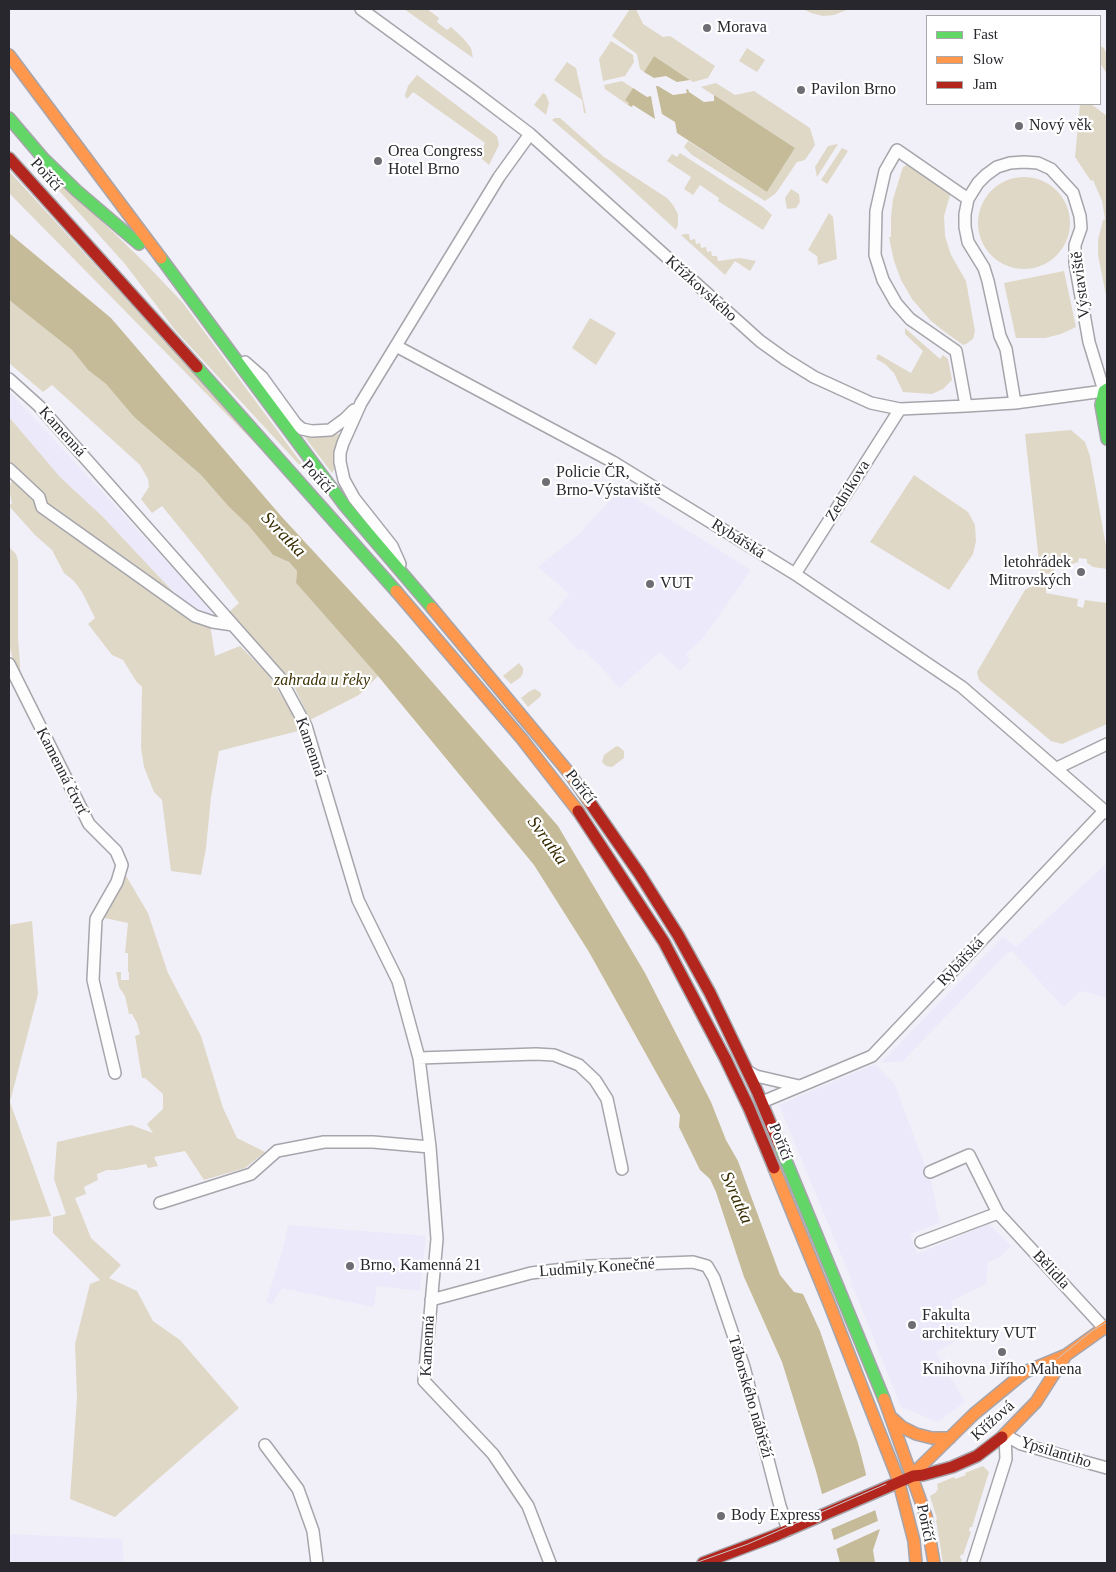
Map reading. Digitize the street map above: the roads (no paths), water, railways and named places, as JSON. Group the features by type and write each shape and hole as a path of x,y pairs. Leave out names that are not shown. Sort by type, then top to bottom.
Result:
{"main road":[{"name":"Poříčí","path":"9,55 345,506 510,699 570,774 639,872 678,935 710,993 749,1072 892,1418 908,1478 916,1563"},
{"path":"9,118 43,158 77,191 167,268"},
{"path":"9,144 61,216"},
{"name":"Poříčí","path":"9,158 374,566 522,739 586,821 664,942 721,1050 749,1108 829,1303 926,1516 934,1563"},
{"path":"1106,390 1102,405 1107,439"},
{"name":"Křížová","path":"908,1478 964,1463 977,1456 1005,1435 1036,1402 1066,1355 1084,1340 1106,1327"},
{"name":"Křížová","path":"908,1478 974,1414 1026,1372 1066,1355"},
{"path":"892,1418 902,1427 916,1434 932,1438 950,1438"},
{"path":"703,1563 788,1530 908,1478"}],"street":[{"name":"Křížkovského","path":"361,9 530,134 731,316 766,345 806,372 841,391 871,403 900,409 1015,403 1106,390"},
{"name":"Poříčí","path":"407,579 392,546 354,498 344,480 340,453 361,403 499,177 530,134"},
{"path":"966,406 956,351 910,319 901,309 893,299 883,280 875,254 876,211 885,171 897,150 968,199"},
{"name":"Výstaviště","path":"1015,403 1006,349 1000,336 988,281 984,268 968,242 965,227 968,199 978,183 991,171 1010,163 1038,163 1051,168 1072,194 1080,216 1081,228 1076,246 1075,263 1089,342 1106,390"},
{"name":"Poříčí","path":"226,346 262,377 296,424 302,429 312,431 330,430 345,419 361,403"},
{"name":"Rybářská","path":"396,346 613,462 795,574 962,687 1106,812 872,1056 762,1102"},
{"name":"Kamenná","path":"9,378 39,406 280,678 306,726 358,900 398,981 419,1058 430,1147 437,1239 424,1381 493,1454 528,1506 550,1563"},
{"name":"Zedníkova","path":"795,574 900,409"},
{"path":"9,468 39,497 42,507 195,616 213,622 233,624"},
{"name":"Kamenná čtvrť","path":"9,664 89,824 116,850 122,865 117,882 96,919 93,980 115,1073"},
{"path":"1057,768 1107,744"},
{"path":"419,1058 536,1054 554,1055 579,1065 596,1080 607,1099 622,1169"},
{"path":"749,1072 756,1076 799,1086"},
{"path":"160,1203 251,1174 277,1151 324,1142 373,1142 430,1147"},
{"name":"Bělidla","path":"930,1172 969,1155 998,1213 1106,1327"},
{"path":"922,1242 998,1213"},
{"name":"Ludmily Konečné","path":"431,1300 531,1273 570,1268 693,1262 706,1266"},
{"name":"Táborského nábřeží","path":"706,1266 714,1278 744,1367 788,1530"},
{"path":"974,1563 1006,1459 1005,1435"},
{"name":"Ypsilantiho","path":"1005,1435 1021,1444 1107,1468"},
{"path":"265,1445 298,1490 313,1531 317,1563"}],"water":[{"path":"654,56 690,80 677,82 666,76 654,78 644,72"},
{"path":"656,86 673,95 687,93 686,90 688,89 689,92 704,102 714,101 714,95 795,148 767,192 677,133 675,122 662,114"},
{"path":"633,88 647,97 651,96 655,119 633,105 632,107 628,105 629,103 625,100"},
{"name":"Svratka","path":"9,233 111,318 281,516 399,644 558,826 645,973 711,1102 726,1140 738,1161 780,1275 794,1292 803,1294 820,1331 858,1443 880,1529 873,1550 875,1563 840,1563 816,1471 782,1362 744,1277 716,1192 710,1179 700,1170 679,1127 680,1115 589,952 534,865 378,676 296,583 297,571 289,562 273,555 201,475 134,417 106,384 88,370 72,350 9,300"}],"tram line":[{"path":"1057,1359 1092,1331 1107,1322"},
{"path":"695,1563 748,1544 886,1484"}],"place":[{"name":"Morava","path":"707,28"},
{"name":"Pavilon Brno","path":"801,90"},
{"name":"Nový věk","path":"1019,126"},
{"name":"Orea Congress Hotel Brno","path":"378,161"},
{"name":"Policie ČR, Brno-Výstaviště","path":"546,482"},
{"name":"letohrádek Mitrovských","path":"1081,572"},
{"name":"VUT","path":"650,584"},
{"name":"Brno, Kamenná 21","path":"350,1266"},
{"name":"Fakulta architektury VUT","path":"912,1325"},
{"name":"Knihovna Jiřího Mahena","path":"1002,1352"},
{"name":"Body Express","path":"721,1516"}],"park label":[{"name":"zahrada u řeky","path":"322,681"}]}
